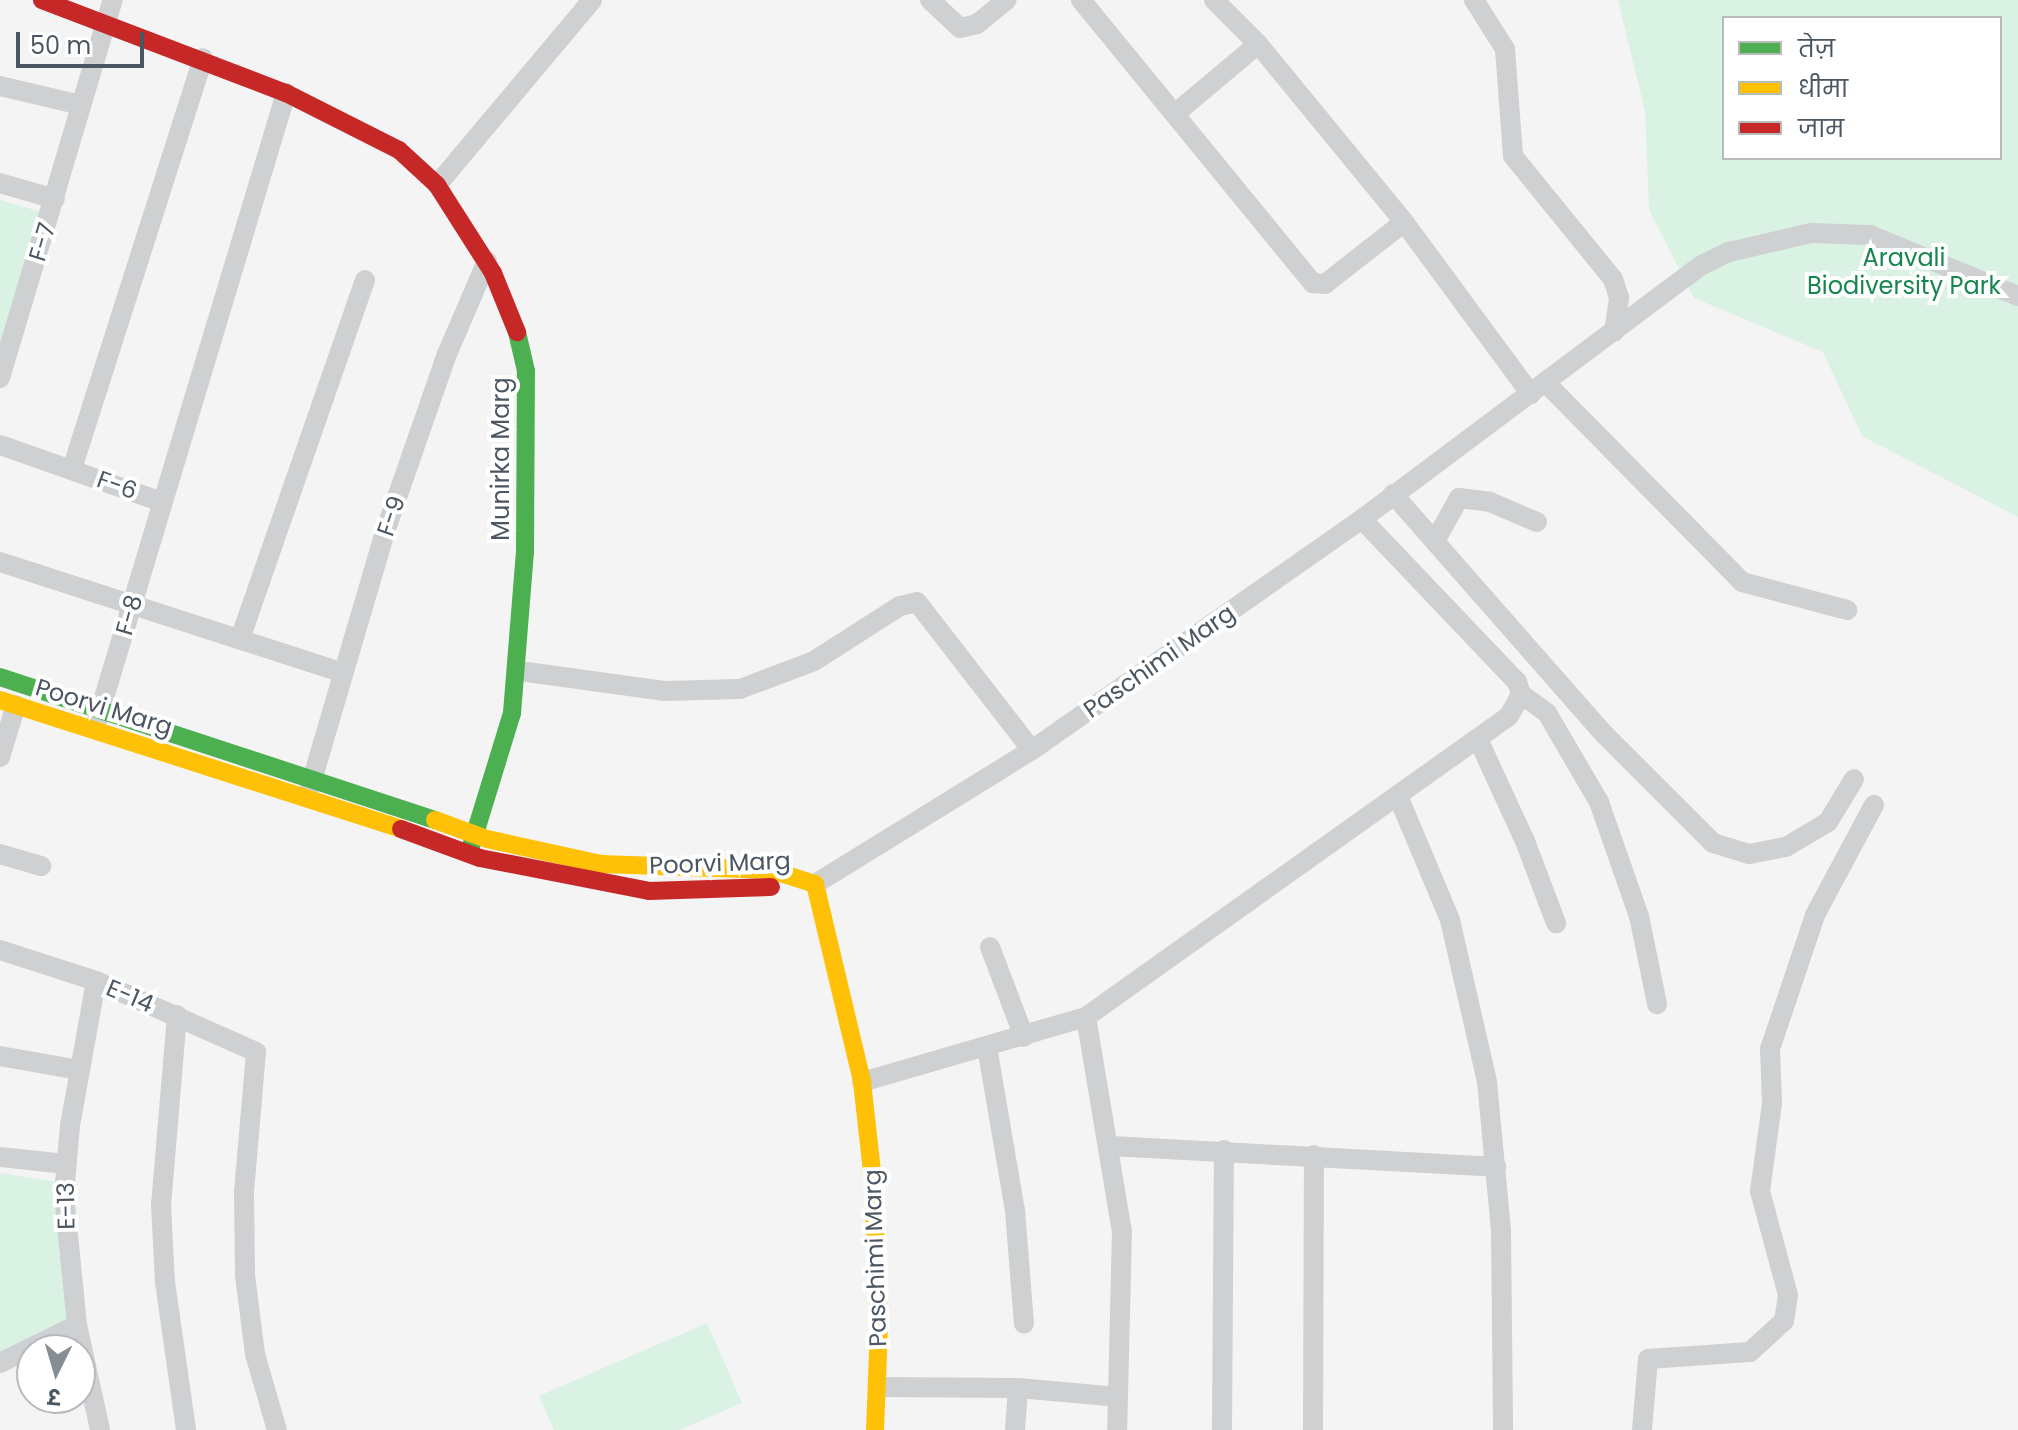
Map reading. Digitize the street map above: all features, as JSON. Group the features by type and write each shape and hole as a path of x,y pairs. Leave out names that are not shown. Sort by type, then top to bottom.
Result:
{"street":[{"name":"Munirka Marg","path":"42,0 111,10 203,58 286,93 399,150 441,181 487,261 522,345 529,413 517,682 481,836"},
{"name":"Munirka Marg","path":"87,0 265,67 342,104 408,144 441,181 490,249 531,350 539,423 527,672 475,855"},
{"path":"441,181 592,0"},
{"path":"930,0 960,28 977,24 1007,0"},
{"path":"1081,0 1318,285 1404,222"},
{"path":"1214,0 1258,44 1539,388 1742,582 1847,610"},
{"path":"1474,0 1503,42 1513,156 1613,279 1619,298 1614,332"},
{"name":"F-7","path":"0,378 111,10"},
{"path":"1176,113 1258,44"},
{"path":"72,469 203,58"},
{"path":"0,86 81,105"},
{"name":"F-8","path":"95,728 286,93"},
{"path":"0,183 55,199"},
{"name":"Paschimi Marg","path":"875,1430 878,1260 862,1082 816,889 897,846 903,833 1032,750 1362,519 1702,265 1768,240 1811,233 1870,235 2018,296"},
{"name":"F-9","path":"311,786 374,566 431,397 487,261"},
{"path":"240,639 365,280"},
{"name":"F-6","path":"0,445 162,502"},
{"path":"1393,494 1605,735 1713,843 1749,854 1786,847 1828,822 1854,779"},
{"path":"1435,541 1459,498 1499,504 1537,522"},
{"path":"1362,519 1508,672 1521,694 1547,713 1599,802 1639,916 1657,1004"},
{"path":"0,562 344,673"},
{"path":"527,672 664,691 740,689 814,661 900,606 917,602 1032,750"},
{"name":"Poorvi Marg","path":"0,677 102,706 311,786 475,855 649,891 816,889"},
{"path":"862,1082 1086,1017 1509,716 1521,694"},
{"path":"0,757 8,702"},
{"name":"Poorvi Marg","path":"8,702 481,836 601,864 771,870 816,889"},
{"path":"1478,739 1525,841 1556,923"},
{"path":"1398,796 1464,965 1487,1082 1496,1167 1503,1430"},
{"path":"1642,1430 1648,1359 1750,1352 1784,1321 1788,1295 1760,1191 1772,1103 1768,1060 1815,915 1874,805"},
{"path":"0,854 41,866"},
{"path":"990,947 1024,1037"},
{"name":"E-14","path":"0,950 96,981 256,1052 244,1193 245,1275 250,1325 269,1427"},
{"name":"E-13","path":"96,981 66,1164 65,1224 77,1325 100,1430"},
{"path":"177,1015 161,1204 165,1282 186,1430"},
{"path":"1086,1017 1111,1146 1122,1231 1117,1430"},
{"path":"987,1047 1015,1210 1024,1324"},
{"path":"0,1056 79,1070"},
{"path":"1111,1146 1496,1167"},
{"path":"1222,1430 1224,1150"},
{"path":"1313,1430 1314,1155"},
{"path":"0,1157 66,1164"},
{"path":"0,1363 77,1325"},
{"path":"878,1387 1018,1388 1118,1397"},
{"path":"1015,1430 1018,1388"}],"green space":[{"name":"Aravali Biodiversity Park","path":"1618,0 2018,0 2018,517 1862,436 1823,352 1694,298 1649,210 1645,111"},
{"path":"0,200 45,213 0,370"},
{"path":"0,1173 60,1182 69,1325 51,1334 16,1334 16,1351 0,1359"},
{"path":"707,1323 742,1403 679,1430 554,1430 539,1396"}],"traffic: fast":[{"path":"469,853 512,713 525,552 526,371 517,332"},
{"path":"0,677 435,820"}],"traffic: slow":[{"path":"0,700 401,829"},
{"path":"435,820 487,839 601,864 771,870 815,884"},
{"path":"815,884 862,1082 873,1180 879,1326 875,1430"}],"traffic: jam":[{"path":"42,0 286,93 399,150 437,185 493,273 517,332"},
{"path":"401,829 480,858 649,891 771,887"}]}
